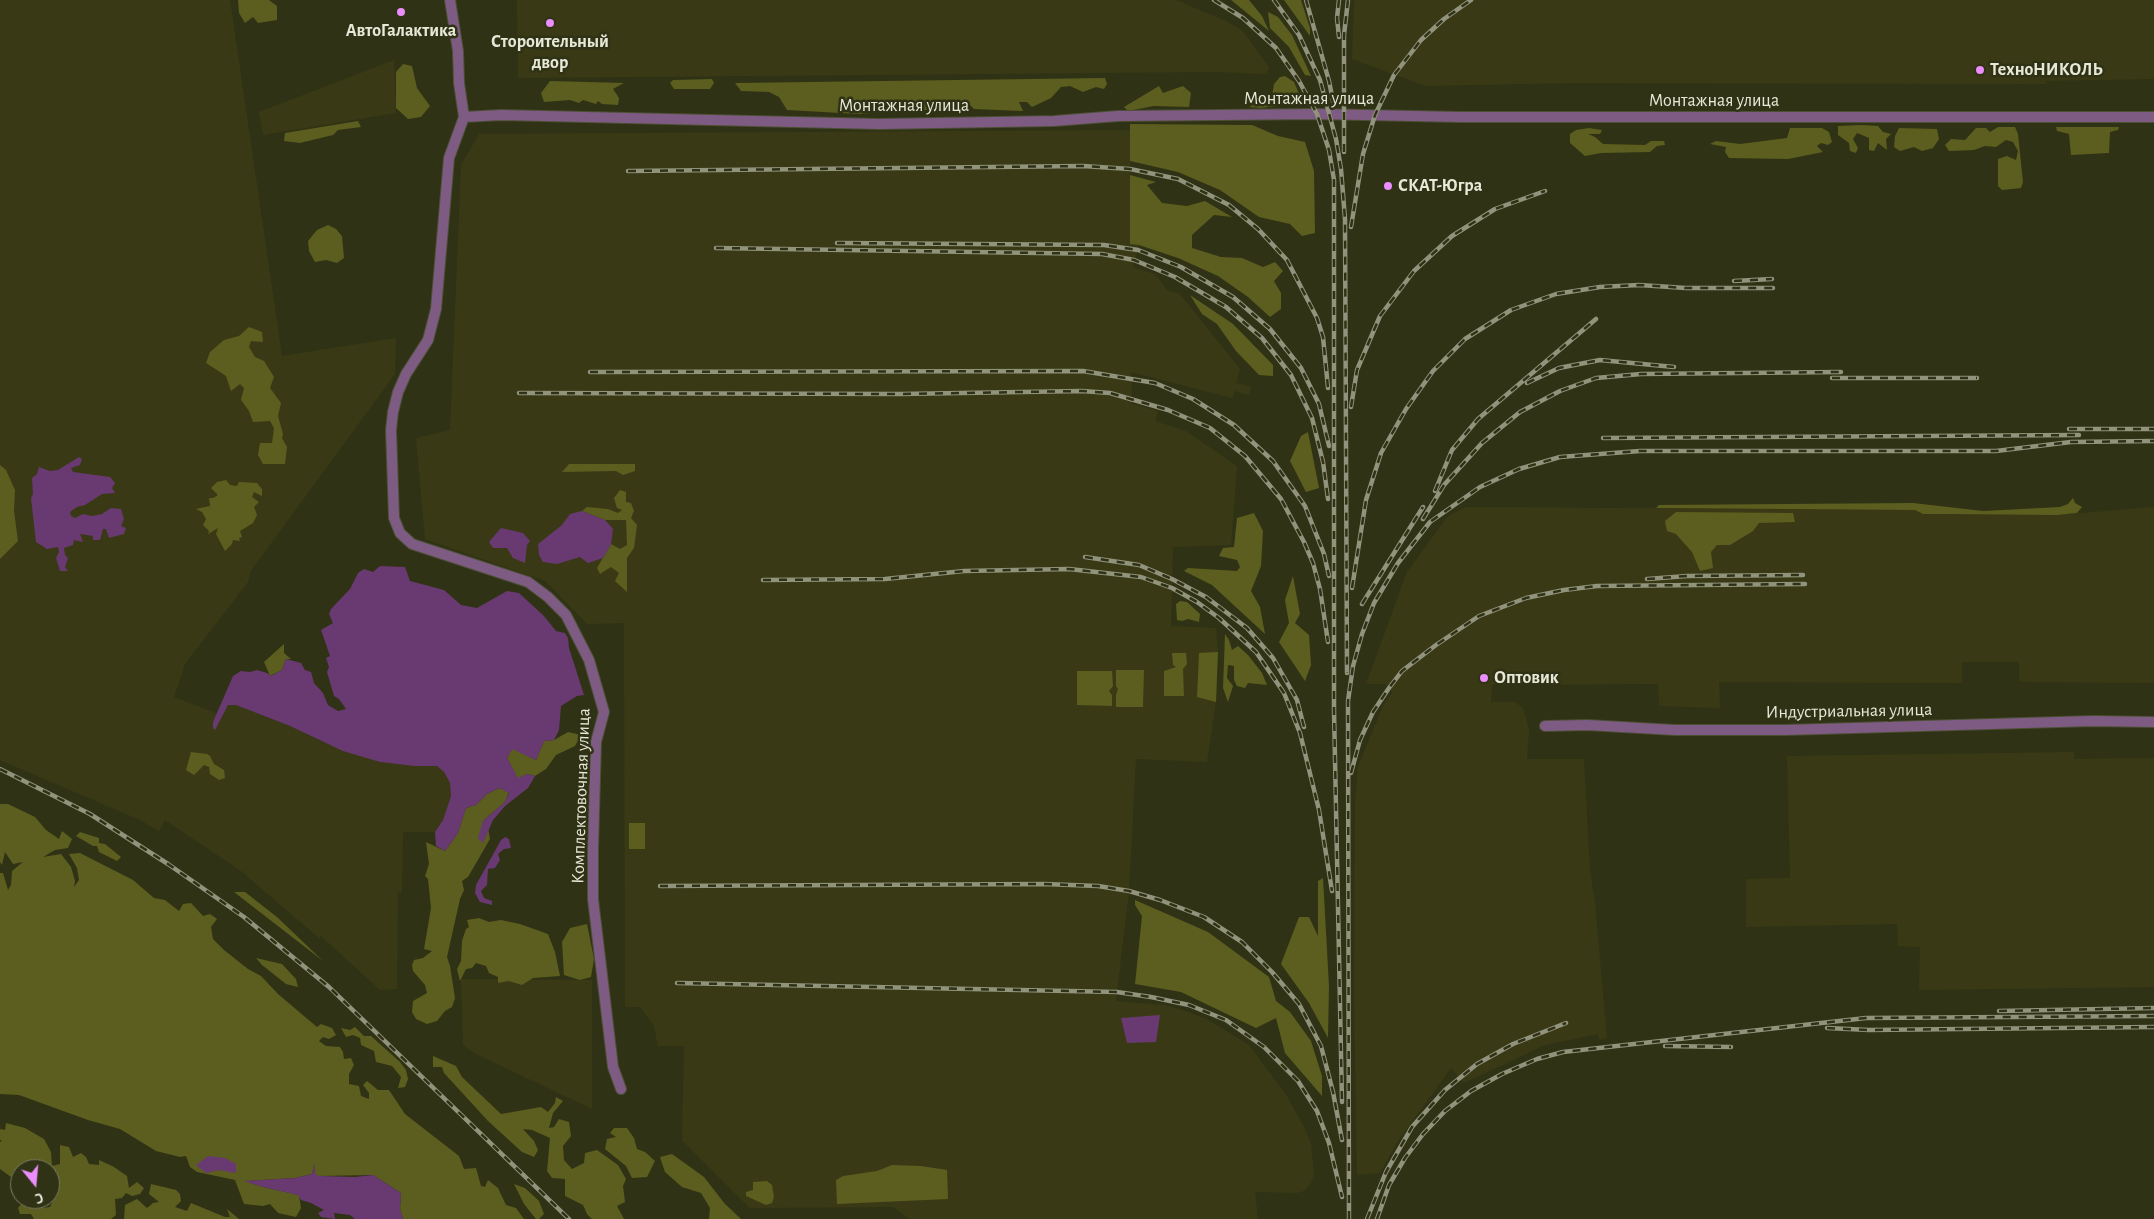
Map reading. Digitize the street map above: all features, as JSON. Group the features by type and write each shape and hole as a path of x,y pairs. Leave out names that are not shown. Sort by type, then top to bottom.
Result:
{"street":[{"name":"Комплектовочная улица","path":"450,0 458,51 459,83 464,117 449,158 436,309 428,340 406,374 398,392 393,412 391,430 394,518 400,533 412,544 528,582 542,592 566,615 589,660 604,712 596,742 593,899 613,1067 616,1080 621,1089"},
{"name":"Монтажная улица","path":"464,117 501,115 879,124 1054,121 1118,116 1317,114 1459,117 2154,117"},
{"name":"Индустриальная улица","path":"1545,726 1587,725 1675,730 1785,730 2093,721 2154,722"}],"shaded area":[{"path":"0,0 230,0 282,356 396,338 395,374 250,572 248,582 185,664 174,697 218,714 213,722 228,705 236,705 290,726 321,741 380,762 414,766 437,766 444,772 450,783 451,796 443,820 435,832 403,832 402,892 398,893 397,989 380,990 321,936 319,938 241,871 165,820 159,831 140,820 0,760"},
{"path":"238,0 269,0 277,6 277,20 258,23 253,17 245,23 239,13"},
{"path":"517,0 1176,0 1228,22 1243,31 1269,67 1267,74 1216,72 518,78"},
{"path":"1231,0 1249,0 1262,16 1269,31"},
{"path":"1284,0 1301,0 1310,28 1310,36"},
{"path":"1354,0 2154,0 2154,79 2046,81 2046,84 1571,83 1426,86 1352,59"},
{"path":"1268,12 1278,17 1292,35 1311,76 1305,75 1289,47 1270,28"},
{"path":"394,60 396,113 263,135 259,112"},
{"path":"403,64 412,66 417,88 430,106 421,117 408,119 396,108 396,72"},
{"path":"1285,76 1294,82 1300,96 1294,104 1261,108 1249,107 1272,96 1274,84 1280,77"},
{"path":"1105,78 1107,84 1104,89 1096,87 1083,92 1070,86 1061,87 1051,98 1032,107 1027,102 1019,102 1023,111 974,109 967,102 960,103 950,110 915,110 858,114 787,110 779,97 769,92 741,91 735,83"},
{"path":"712,79 714,83 710,89 674,89 670,83 673,80"},
{"path":"550,81 624,83 613,89 619,98 618,105 602,104 598,101 596,104 583,100 579,103 570,100 544,102 541,93"},
{"path":"1159,86 1163,93 1183,86 1191,93 1189,107 1154,106 1128,111 1124,107"},
{"path":"358,121 361,127 338,130 333,135 300,143 284,141 285,133"},
{"path":"1130,124 1252,125 1278,136 1305,142 1314,171 1315,233 1302,236 1290,224 1259,217 1220,190 1178,172 1130,161"},
{"path":"1838,126 1878,126 1883,132 1891,134 1886,139 1887,150 1878,143 1874,151 1869,150 1869,138 1857,133 1853,139 1858,148 1856,153 1850,151 1849,143 1838,135"},
{"path":"1998,127 2015,127 2018,134 2023,182 2021,188 2002,190 1998,186 1998,159 2007,156 2016,160 2018,151 2013,142 2006,140 1996,147 1985,146 1974,150 1949,151 1945,145 1951,139 1965,140 1976,128 1986,128 1990,132"},
{"path":"2056,127 2119,127 2118,130 2110,132 2109,153 2071,155 2069,134 2057,131"},
{"path":"1589,128 1602,130 1600,134 1588,134 1603,144 1645,145 1651,141 1664,141 1665,145 1657,146 1650,152 1601,153 1585,156 1570,143 1570,134 1576,130"},
{"path":"1790,128 1822,128 1829,132 1832,142 1828,145 1821,143 1817,146 1823,152 1788,159 1729,158 1725,152 1726,147 1710,144 1716,141 1740,144 1787,138"},
{"path":"1899,128 1937,129 1939,139 1933,148 1922,151 1914,147 1900,151 1894,147 1895,136"},
{"path":"1130,130 1130,239 1131,244 1139,245 1133,267 1155,274 1167,290 1180,294 1240,369 1236,383 1251,387 1249,395 1235,391 1232,398 1131,372 1132,404 1158,411 1155,421 1186,431 1237,466 1231,545 1173,547 1171,626 1216,628 1218,652 1216,702 1207,762 1136,759 1129,891 1116,1001 1165,1005 1185,1011 1205,1018 1249,1045 1287,1096 1304,1127 1311,1143 1314,1175 1311,1183 1304,1191 1297,1193 1255,1192 1258,1219 909,1219 893,1207 750,1208 682,1140 684,1046 658,1046 654,1026 640,1007 625,1007 624,623 587,624 545,581 425,539 416,438 450,430 461,165 479,134"},
{"path":"1130,175 1156,182 1147,185 1162,203 1187,206 1205,201 1232,217 1214,215 1192,235 1192,248 1221,257 1242,258 1263,267 1275,262 1283,271 1274,281 1281,293 1281,309 1270,317 1248,297 1218,276 1178,258 1139,245 1130,244"},
{"path":"328,225 336,229 342,236 344,258 337,263 326,260 315,262 309,251 308,241 317,230"},
{"path":"1190,295 1233,324 1273,365 1273,376 1259,375 1236,351 1217,324 1202,314"},
{"path":"249,327 262,332 263,342 251,341 249,347 255,357 264,361 274,377 270,388 281,403 278,416 283,434 282,438 287,447 285,464 263,464 258,455 260,443 272,443 274,428 270,421 253,422 249,411 241,400 244,388 240,384 231,391 226,376 206,363 210,352 224,340 239,336"},
{"path":"1308,432 1319,488 1306,492 1290,461 1301,436"},
{"path":"79,457 82,459 80,465 71,468 73,472 110,477 115,483 112,488 115,493 102,494 85,505 77,507 70,512 71,516 75,518 83,514 92,516 102,514 111,508 121,509 124,519 121,526 126,528 124,534 109,538 106,529 103,529 100,540 93,540 93,536 80,534 83,542 74,540 73,545 64,548 65,555 68,558 65,567 68,571 60,571 56,558 59,552 58,547 47,549 36,542 31,498 33,494 32,478 37,474 39,467 50,471 58,470"},
{"path":"569,464 635,464 635,471 623,475 616,471 562,472"},
{"path":"0,465 6,470 15,490 14,511 18,541 0,559"},
{"path":"226,480 230,485 237,486 239,482 257,483 262,489 262,496 254,492 252,497 259,502 254,507 257,515 253,523 240,531 242,537 239,538 240,541 233,540 232,544 225,551 216,534 218,528 208,534 209,531 203,525 206,519 202,512 196,509 210,506 209,498 218,495 211,488 217,482"},
{"path":"620,490 626,492 626,502 631,503 634,511 631,518 637,525 634,548 627,558 627,592 615,581 619,573 611,567 600,574 597,568 611,544 620,549 627,545 626,520 605,520 582,511 587,507 608,509 618,513 622,510 617,508 614,498"},
{"path":"2073,498 2075,503 2082,507 2077,513 2057,515 1923,514 1915,510 1656,508 1659,505 1913,503 1983,511 2060,507 2068,504"},
{"path":"1466,507 1916,510 1923,514 2057,515 2154,507 2154,683 2028,682 2019,681 2019,662 1962,662 1962,683 1719,682 1720,708 1659,706 1658,684 1492,685 1491,702 1515,702 1523,708 1529,730 1527,759 1584,759 1590,870 1595,903 1607,1038 1599,1040 1598,1034 1545,1045 1464,1083 1451,1068 1398,1141 1380,1173 1357,1175 1354,995 1355,805 1358,766 1384,704 1393,692 1385,684 1366,684 1407,572 1448,516"},
{"path":"582,511 605,520 613,529 611,544 603,558 588,563 580,557 557,564 543,562 539,555 538,544 562,525 570,514"},
{"path":"1676,512 1793,513 1795,522 1759,523 1753,531 1730,545 1717,545 1711,552 1713,568 1700,571 1692,552 1676,534 1667,531 1665,521"},
{"path":"1254,513 1263,531 1261,566 1251,591 1260,607 1265,634 1212,585 1184,571 1188,568 1237,571 1240,567 1237,560 1219,556 1223,548 1234,547 1237,518"},
{"path":"501,528 523,533 530,541 527,545 525,563 513,558 507,548 493,548 489,542"},
{"path":"380,566 405,567 410,581 444,590 461,605 477,608 507,591 519,593 544,616 556,631 565,633 568,638 569,648 584,695 577,696 561,706 559,730 554,740 544,741 536,760 512,749 507,758 518,778 527,774 535,776 528,788 505,806 493,820 483,843 478,838 483,821 505,802 509,793 499,788 487,794 476,805 466,808 458,833 445,851 436,846 435,832 443,820 451,796 450,783 444,772 437,766 414,766 380,762 343,751 290,726 236,705 228,705 215,730 213,728 213,722 233,676 241,671 250,672 257,670 271,676 282,670 286,659 301,663 305,670 311,672 314,683 323,693 328,705 338,711 346,709 339,699 334,696 327,672 329,667 326,658 330,656 321,630 333,623 329,614 331,609 350,589 358,573 364,569 373,572"},
{"path":"1293,576 1300,614 1295,623 1309,635 1311,665 1305,681 1279,642 1289,623 1285,600"},
{"path":"1180,601 1187,602 1200,614 1199,622 1188,619 1177,620 1176,604"},
{"path":"1225,634 1232,650 1238,646 1248,655 1262,673 1267,685 1248,683 1245,688 1237,686 1234,680 1234,666 1228,665 1227,678 1233,686 1228,702 1223,688"},
{"path":"284,644 284,653 291,659 286,659 282,670 270,676 264,662"},
{"path":"1218,652 1216,702 1197,697 1199,653"},
{"path":"1172,653 1186,653 1187,664 1183,669 1184,696 1164,696 1164,671 1176,667 1173,665"},
{"path":"1116,670 1144,670 1143,707 1116,707 1118,689 1116,686"},
{"path":"1077,671 1112,671 1113,686 1109,691 1112,695 1112,706 1077,705"},
{"path":"568,732 581,735 575,746 556,755 546,769 535,776 527,774 518,779 507,758 512,748 536,760 544,741 554,740"},
{"path":"191,752 210,756 214,764 224,770 225,778 219,780 210,774 209,767 204,765 194,775 186,770"},
{"path":"2074,752 2074,759 2154,758 2154,987 1919,990 1920,947 1898,946 1897,924 1746,927 1746,879 1790,878 1787,756"},
{"path":"499,788 509,792 505,802 483,821 483,842 488,828 490,839 468,877 462,881 464,890 460,899 447,957 455,998 452,1007 445,1011 437,1021 427,1024 416,1019 412,1012 413,1001 427,993 425,985 413,971 412,965 414,960 423,958 432,951 424,949 431,908 428,879 425,876 429,864 426,842 445,851 458,833 466,808 476,805 487,794"},
{"path":"0,804 8,804 35,817 46,830 59,839 62,831 72,839 68,848 55,850 43,857 61,854 71,867 75,881 74,887 79,880 77,868 69,854 80,853 133,880 154,898 165,900 179,911 183,904 191,903 203,916 210,914 217,919 211,927 213,939 224,950 248,969 261,976 278,994 317,1027 321,1024 332,1028 336,1035 329,1039 323,1037 319,1041 326,1046 340,1047 344,1059 351,1058 354,1065 349,1074 349,1084 359,1086 361,1096 369,1099 369,1093 363,1085 367,1081 378,1090 389,1090 405,1114 459,1156 464,1169 476,1168 481,1186 485,1187 488,1180 498,1188 506,1205 516,1208 524,1219 403,1219 400,1209 401,1193 373,1175 319,1176 315,1175 314,1165 312,1174 295,1178 245,1181 299,1195 301,1208 296,1217 278,1213 270,1204 263,1206 244,1204 235,1180 197,1172 190,1167 186,1156 180,1157 156,1151 120,1129 88,1120 19,1095 0,1094 0,873 3,873 8,890 11,885 12,871 23,862 13,864 5,852 2,865 0,862"},
{"path":"629,823 645,823 645,849 629,849"},
{"path":"80,832 99,838 99,843 105,844 121,857 117,861 99,852 97,846 93,846 76,836"},
{"path":"505,837 509,839 511,848 504,849 498,854 500,860 495,868 488,869 487,885 481,891 484,898 492,901 492,905 480,902 475,893 476,885 501,840"},
{"path":"1323,878 1329,986 1328,1038 1309,1003 1281,964 1299,917 1309,917 1318,936 1318,881"},
{"path":"234,892 245,892 277,917 323,961"},
{"path":"1135,900 1208,932 1269,977 1276,1001 1290,1012 1311,1041 1322,1076 1322,1096 1285,1053 1276,1018 1256,1028 1181,992 1135,984 1142,916 1135,905"},
{"path":"479,918 489,922 501,920 520,924 548,934 555,952 560,976 533,978 522,985 509,981 498,983 498,977 489,973 486,966 476,963 472,968 466,969 460,981 457,969 461,961 462,941 466,929 469,927 467,920"},
{"path":"587,924 594,959 591,977 580,980 564,975 562,942 570,928"},
{"path":"256,958 282,964 296,979 298,987 286,984"},
{"path":"461,979 592,980 592,1109 474,1053 463,1045"},
{"path":"1160,1015 1156,1042 1127,1043 1121,1018"},
{"path":"355,1027 364,1036 371,1036 400,1062 406,1070 408,1079 405,1087 398,1088 401,1077 392,1066 376,1062 374,1051 361,1045 360,1038 353,1035 346,1037 341,1028 350,1030"},
{"path":"433,1056 456,1066 462,1077 501,1114 541,1107 548,1112 555,1103 556,1097 563,1101 553,1113 549,1128 554,1127 559,1119 569,1122 571,1136 563,1146 564,1160 572,1169 584,1163 585,1153 597,1150 618,1165 626,1179 623,1186 625,1202 617,1206 624,1219 592,1219 587,1214 583,1205 565,1196 565,1179 552,1178 547,1171 550,1138 532,1130 523,1129 534,1141 538,1150 534,1157 522,1152 488,1121 444,1073 442,1067 433,1067"},
{"path":"6,1123 25,1128 44,1139 51,1152 52,1159 10,1159 10,1176 0,1169 0,1142 2,1141 0,1140 0,1129 5,1130"},
{"path":"614,1128 627,1128 634,1138 637,1149 645,1152 655,1161 647,1177 632,1178 626,1166 605,1149 607,1139 616,1137 610,1133"},
{"path":"60,1145 69,1147 73,1157 81,1153 86,1157 89,1164 99,1165 99,1160 114,1167 127,1176 129,1188 137,1182 144,1188 140,1194 132,1196 126,1193 122,1198 115,1199 116,1215 111,1219 34,1219 31,1214 20,1214 18,1209 60,1209"},
{"path":"672,1154 704,1177 725,1204 741,1219 709,1219 710,1208 701,1193 682,1187 665,1172 660,1157"},
{"path":"208,1156 225,1158 236,1164 236,1173 219,1170 206,1173 196,1165"},
{"path":"314,1163 315,1174 319,1176 355,1177 373,1175 401,1193 400,1209 403,1219 355,1219 350,1215 334,1213 335,1219 321,1217 318,1213 324,1210 301,1200 298,1195 244,1181 295,1178 312,1174"},
{"path":"892,1165 921,1166 947,1170 948,1199 837,1204 836,1180 843,1176 877,1171"},
{"path":"767,1181 772,1185 774,1197 772,1203 766,1205 746,1196 746,1192 753,1190 753,1182"},
{"path":"151,1184 176,1190 180,1194 181,1201 175,1207 187,1211 191,1203 225,1217 230,1217 227,1209 239,1219 124,1219 125,1205 137,1199 147,1208 153,1203 159,1202 149,1194"},
{"path":"514,1184 525,1188 539,1201 544,1214 539,1219 536,1219 524,1204"}],"railway":[{"path":"1214,0 1243,18 1276,48 1299,81 1317,114 1329,150 1334,180 1334,710 1342,1102"},
{"path":"1274,0 1299,35 1320,80 1336,139 1341,169 1345,219 1347,673"},
{"path":"1306,0 1333,101"},
{"path":"1339,0 1337,18 1339,37"},
{"path":"1344,152 1344,35 1348,0"},
{"path":"1351,227 1363,154 1375,115 1394,75 1421,40 1444,19 1471,0"},
{"path":"628,171 1083,166 1130,169 1178,179 1229,205 1258,229 1287,260 1317,318 1323,337 1328,388"},
{"path":"1351,407 1357,370 1380,316 1414,271 1452,236 1495,209 1545,191"},
{"path":"837,243 1104,245 1138,250 1181,267 1233,297 1270,329 1301,368 1319,404 1329,446"},
{"path":"716,248 1102,254 1134,260 1175,277 1226,307 1262,338 1291,375 1312,418 1323,462 1328,499"},
{"path":"1734,281 1772,279"},
{"path":"1352,588 1366,500 1381,453 1406,409 1433,371 1465,339 1511,310 1556,294 1600,287 1639,285 1686,288 1773,288"},
{"path":"1435,491 1452,450 1478,419 1596,319"},
{"path":"1527,383 1559,368 1600,360 1674,367"},
{"path":"590,372 1083,371 1155,383 1193,399 1234,425 1273,461 1305,506 1324,554 1329,576"},
{"path":"1423,519 1444,485 1482,443 1520,412 1560,391 1596,378 1641,374 1841,372"},
{"path":"1832,378 1977,378"},
{"path":"519,393 901,394 1082,391 1110,393 1168,410 1210,428 1245,456 1281,499 1313,563 1320,589 1328,642"},
{"path":"2069,429 2154,429"},
{"path":"1603,438 2079,435"},
{"path":"1349,1219 1348,701 1353,666 1362,634 1374,603 1398,563 1430,522 1480,487 1519,469 1560,457 1640,451 1996,451 2071,442 2154,441"},
{"path":"1362,604 1423,507"},
{"path":"1085,557 1139,565 1172,579 1206,597 1247,628 1273,658 1297,700 1304,727"},
{"path":"763,580 885,579 964,571 1069,569 1141,577 1172,588 1197,602 1219,618 1256,652 1284,693 1300,733 1319,810 1332,891"},
{"path":"1647,579 1687,576 1803,575"},
{"path":"1351,773 1360,740 1373,712 1402,671 1479,616 1526,598 1564,590 1597,586 1805,584"},
{"path":"0,769 90,814 168,864 244,917 329,987 569,1219"},
{"path":"660,886 1044,884 1098,886 1129,891 1160,900 1204,917 1242,942 1272,972 1299,1004 1321,1046 1333,1092 1342,1140"},
{"path":"677,983 1117,992 1189,1005 1226,1020 1264,1047 1298,1081 1317,1111 1329,1143 1342,1197"},
{"path":"1999,1011 2154,1008"},
{"path":"1377,1219 1389,1185 1405,1158 1423,1134 1445,1111 1471,1091 1502,1074 1537,1059 1563,1052 1866,1018 2154,1016"},
{"path":"1367,1219 1386,1172 1412,1127 1445,1090 1477,1064 1513,1044 1566,1023"},
{"path":"1827,1028 1869,1030 2154,1027"},
{"path":"1665,1046 1731,1047"}],"place":[{"name":"АвтоГалактика","path":"401,12"},
{"name":"Стороительный двор","path":"550,23"},
{"name":"ТехноНИКОЛЬ","path":"1980,70"},
{"name":"СКАТ-Югра","path":"1388,186"},
{"name":"Оптовик","path":"1484,678"}]}
